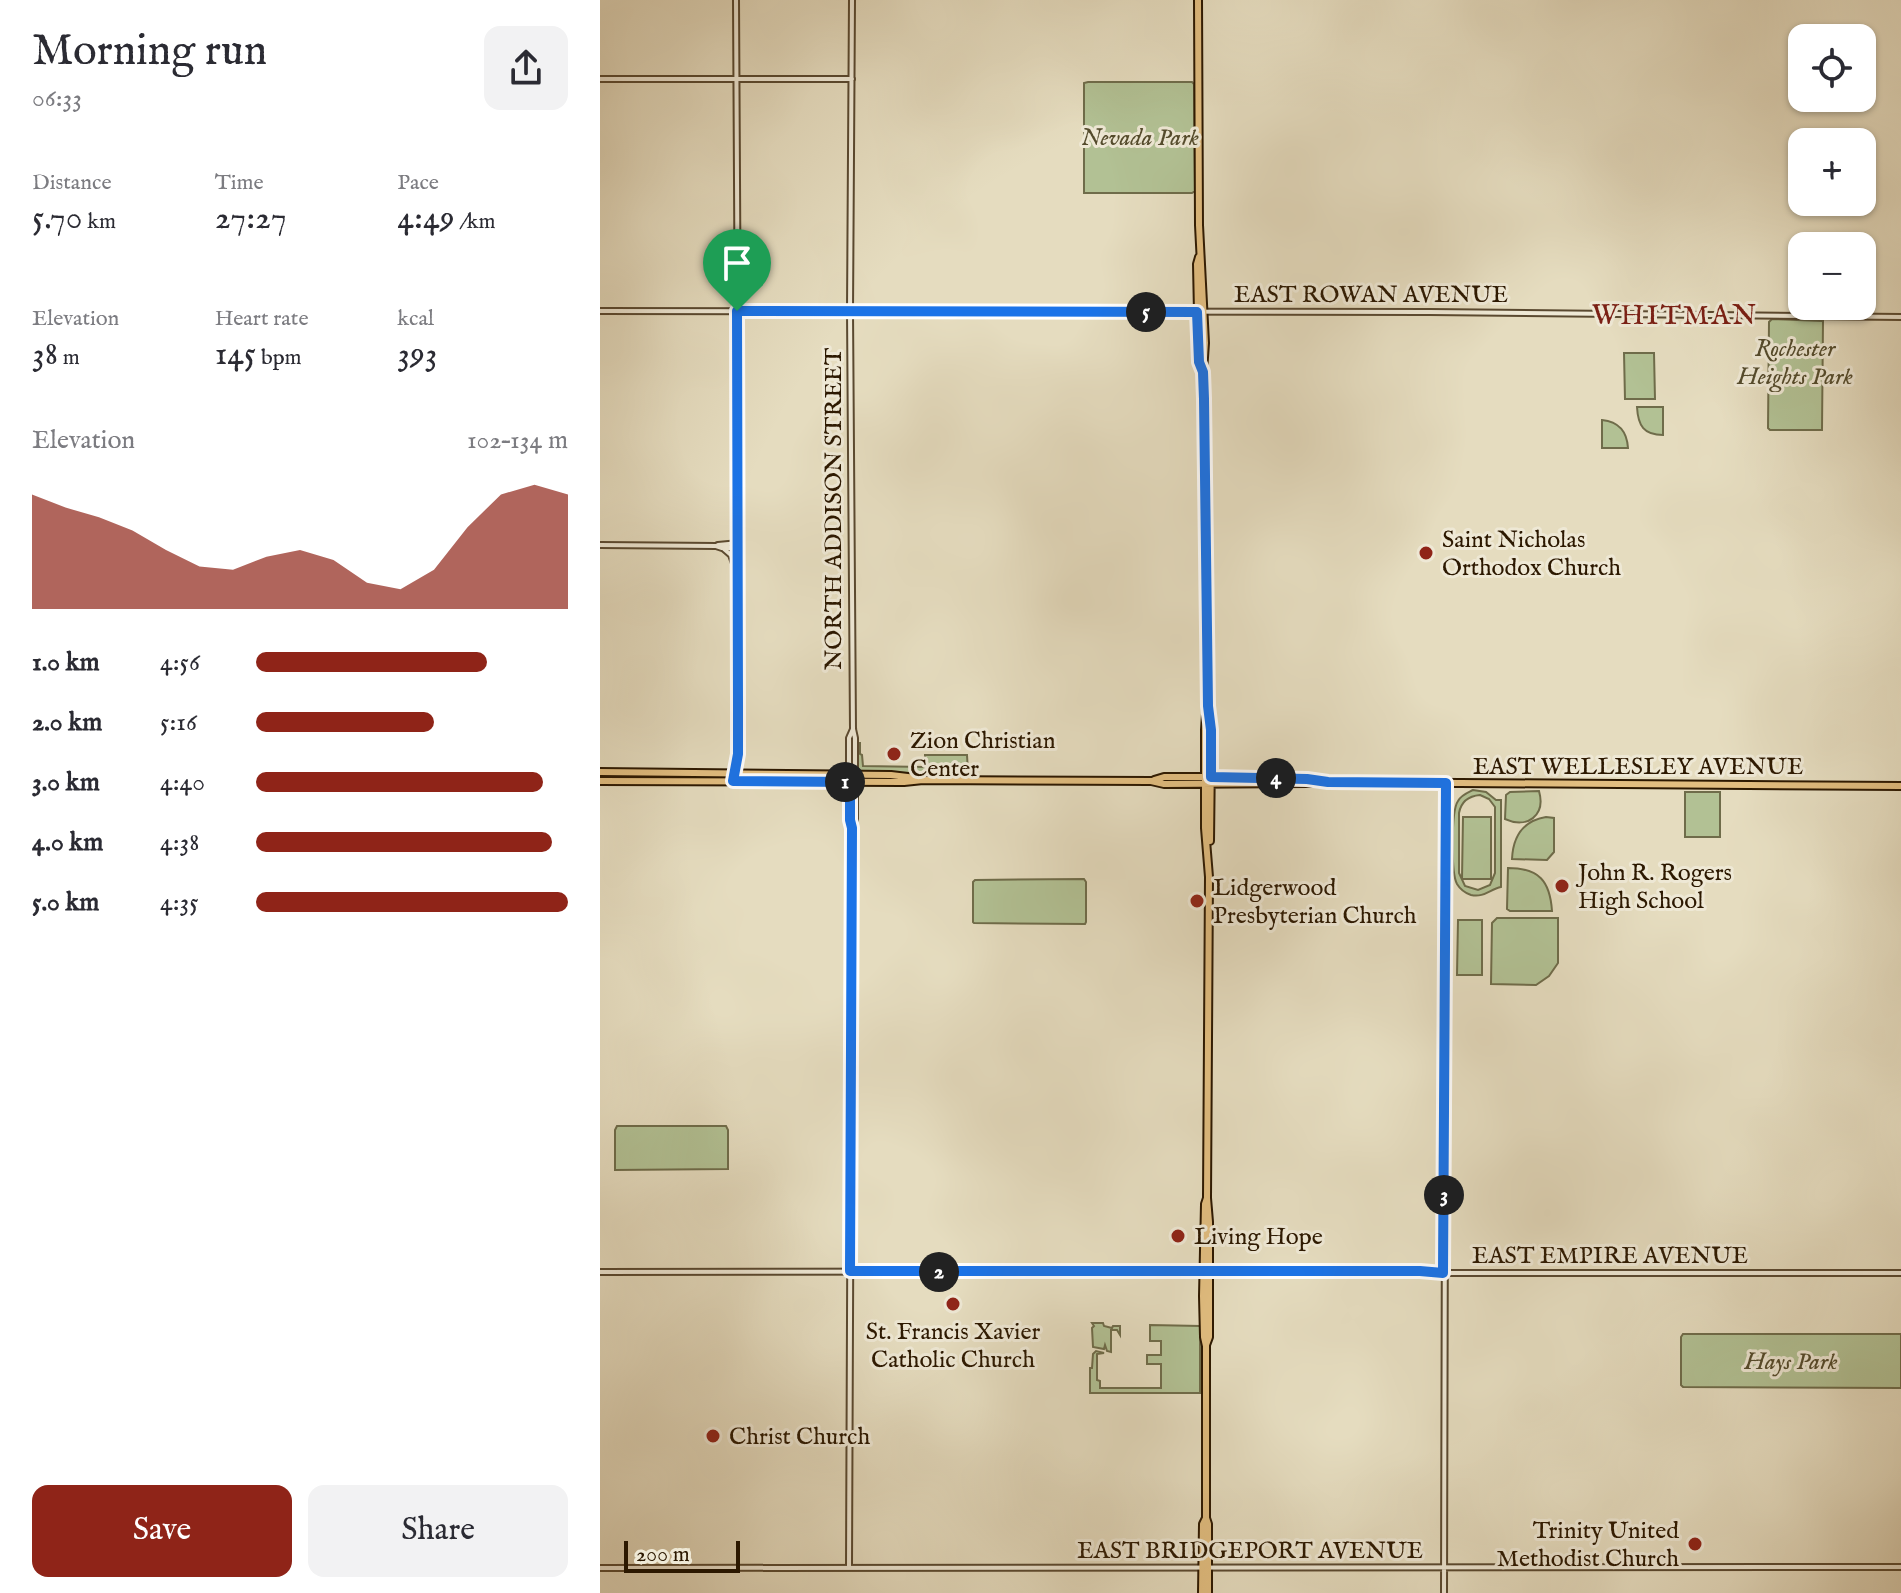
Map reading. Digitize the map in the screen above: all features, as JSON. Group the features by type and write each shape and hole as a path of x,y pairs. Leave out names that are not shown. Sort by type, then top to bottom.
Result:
{"main road":[{"path":"1198,0 1202,264 1199,362 1203,372 1208,706 1211,730 1208,781 1211,828 1208,853 1209,1222 1206,1271 1209,1337 1206,1346 1206,1518 1203,1524 1205,1593"},
{"name":"EAST WELLESLEY AVENUE","path":"600,772 719,772 734,778"},
{"name":"EAST WELLESLEY AVENUE","path":"600,781 734,778 852,778 904,782 1151,781 1164,777 1208,781 1901,786"}],"street":[{"path":"734,778 738,754 739,546 736,0"},
{"name":"NORTH ADDISON STREET","path":"849,1567 850,820 855,738 850,311 852,0"},
{"path":"600,79 852,79"},
{"name":"EAST ROWAN AVENUE","path":"600,311 1430,312 1901,317"},
{"path":"719,547 722,543 739,546"},
{"path":"600,545 719,547 731,555 738,576"},
{"path":"1444,1593 1446,783"},
{"name":"EAST EMPIRE AVENUE","path":"600,1272 1901,1273"},
{"name":"EAST BRIDGEPORT AVENUE","path":"600,1568 1901,1567"}],"green space":[{"name":"Nevada Park","path":"1084,83 1194,84 1195,191 1084,193"},
{"name":"Rochester Heights Park","path":"1772,319 1823,321 1822,430 1768,428 1769,322"},
{"path":"1624,353 1654,353 1655,399 1625,399"},
{"path":"1637,407 1663,407 1663,435 1643,428"},
{"path":"1602,420 1614,423 1621,429 1628,448 1602,448"},
{"path":"858,743 863,766 925,767 925,755 967,755 968,772 862,772 858,768"},
{"path":"1473,790 1486,792 1501,800 1501,887 1476,896 1465,892 1457,884 1453,856 1456,807 1461,797","holes":["1480,795 1489,799 1495,807 1495,873 1490,885 1478,890 1465,886 1459,873 1459,813 1466,800 1472,797"]},
{"path":"1539,791 1540,807 1533,818 1521,822 1505,819 1506,795 1510,792"},
{"path":"1685,792 1720,792 1720,837 1685,837"},
{"path":"1463,817 1491,817 1491,879 1462,879"},
{"path":"1554,818 1554,852 1547,860 1512,859 1520,831 1531,822"},
{"path":"1508,868 1528,870 1541,878 1549,892 1552,911 1507,909"},
{"path":"1084,879 1085,924 973,922 975,880"},
{"path":"1497,918 1558,918 1558,963 1549,976 1536,985 1491,984 1492,923"},
{"path":"1458,920 1482,920 1482,975 1457,975"},
{"path":"617,1126 726,1126 728,1169 615,1170"},
{"path":"1092,1323 1103,1323 1112,1328 1120,1326 1120,1335 1117,1330 1111,1330 1111,1352 1105,1345 1104,1349 1093,1347"},
{"path":"1150,1325 1200,1326 1200,1393 1090,1393 1090,1368 1096,1351 1104,1353 1097,1354 1100,1388 1161,1388 1161,1364 1147,1364 1147,1355 1161,1355 1161,1341 1150,1341"},
{"name":"Hays Park","path":"1683,1334 1901,1334 1901,1388 1683,1387"}],"place":[{"name":"Saint Nicholas Orthodox Church","path":"1426,553"},
{"name":"Zion Christian Center","path":"894,754"},
{"name":"John R. Rogers High School","path":"1562,886"},
{"name":"Lidgerwood Presbyterian Church","path":"1197,901"},
{"name":"Living Hope","path":"1178,1236"},
{"name":"St. Francis Xavier Catholic Church","path":"953,1304"},
{"name":"Christ Church","path":"713,1436"},
{"name":"Trinity United Methodist Church","path":"1695,1544"}],"district":[{"name":"WHITMAN","path":"1675,314"}],"route":[{"path":"737,311 1197,312 1204,399 1211,777 1446,783 1443,1273 850,1271 850,782 733,781 738,754 737,311"}]}
